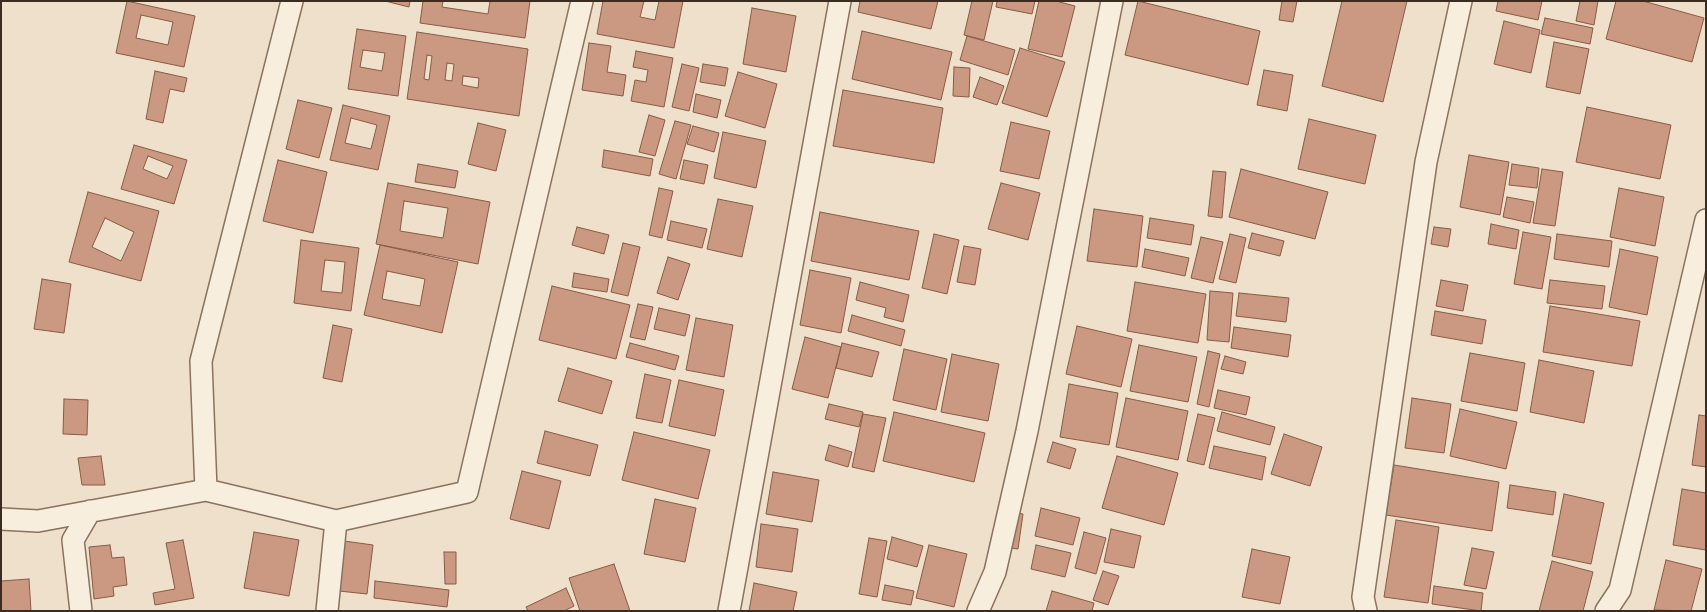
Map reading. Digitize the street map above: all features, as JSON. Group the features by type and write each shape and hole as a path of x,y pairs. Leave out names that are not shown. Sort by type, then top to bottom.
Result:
{"street":[{"path":"206,490 201,361 292,1"},
{"path":"1,519 38,520 206,490 336,520 467,492 582,1"},
{"path":"728,611 840,1"},
{"path":"978,611 995,572 1027,431 1112,1"},
{"path":"1366,611 1363,598 1426,162 1461,1"},
{"path":"1606,611 1620,590 1706,220"},
{"path":"81,611 73,540 90,511"},
{"path":"327,611 336,520"}],"building":[{"path":"127,1 195,16 184,67 116,53","holes":["141,15 173,22 168,45 136,38"]},
{"path":"385,1 410,1 409,7"},
{"path":"423,1 443,1 442,7 488,14 490,1 530,1 525,38 420,23"},
{"path":"603,1 644,1 640,17 655,20 659,1 683,1 674,48 597,34"},
{"path":"860,1 938,1 931,29 858,12"},
{"path":"972,1 993,1 984,40 964,35"},
{"path":"997,1 1035,1 1032,14 996,7"},
{"path":"1039,1 1056,1 1075,6 1062,57 1028,49"},
{"path":"1138,1 1260,31 1248,85 1125,55"},
{"path":"1282,1 1297,1 1293,22 1279,20"},
{"path":"1342,1 1407,1 1383,102 1322,86"},
{"path":"1498,1 1542,1 1538,20 1496,11"},
{"path":"1580,1 1598,1 1594,25 1576,21"},
{"path":"1616,1 1643,1 1704,18 1692,62 1606,39"},
{"path":"752,8 796,16 786,72 743,64"},
{"path":"1545,18 1593,28 1590,44 1541,34"},
{"path":"1504,21 1540,30 1531,73 1494,64"},
{"path":"357,29 406,36 398,96 348,89","holes":["363,50 385,53 382,71 360,67"]},
{"path":"862,31 952,52 941,100 852,79"},
{"path":"417,32 528,49 519,116 407,99","holes":["427,55 432,56 429,80 424,79","447,63 454,64 452,81 445,80","463,76 479,78 478,88 462,85"]},
{"path":"967,36 1015,50 1008,75 960,60"},
{"path":"1554,42 1589,49 1580,94 1546,87"},
{"path":"589,43 611,46 607,72 626,75 623,96 582,90"},
{"path":"1020,48 1065,62 1047,117 1002,103"},
{"path":"636,51 673,58 664,107 631,101 635,80 646,82 648,70 633,67"},
{"path":"682,64 699,68 689,111 672,107"},
{"path":"703,64 728,68 725,86 700,82"},
{"path":"954,67 970,68 969,97 953,96"},
{"path":"1264,70 1293,75 1287,111 1257,105"},
{"path":"155,71 187,78 184,92 170,89 163,123 146,119"},
{"path":"738,72 777,84 765,128 725,116"},
{"path":"980,77 1004,86 997,105 973,97"},
{"path":"843,90 943,108 934,163 833,146"},
{"path":"696,94 721,100 717,118 693,112"},
{"path":"298,100 332,108 319,158 286,149"},
{"path":"343,105 390,116 378,170 330,160","holes":["351,118 377,125 371,149 345,143"]},
{"path":"1587,107 1671,125 1660,179 1576,162"},
{"path":"649,115 665,120 655,156 639,152"},
{"path":"1309,119 1376,135 1365,184 1298,169"},
{"path":"675,121 691,125 676,179 659,174"},
{"path":"1011,122 1050,131 1039,179 1000,171"},
{"path":"478,123 506,130 496,171 468,164"},
{"path":"693,126 719,133 714,152 687,144"},
{"path":"723,132 766,141 756,188 714,178"},
{"path":"134,145 187,160 174,204 121,189","holes":["148,156 173,166 167,179 143,169"]},
{"path":"604,150 653,159 650,176 602,167"},
{"path":"1469,155 1509,162 1500,215 1460,207"},
{"path":"278,160 327,172 313,233 263,221"},
{"path":"684,160 708,165 704,184 680,179"},
{"path":"418,164 458,171 455,188 415,182"},
{"path":"1512,164 1539,168 1537,188 1509,185"},
{"path":"1241,169 1328,192 1315,239 1229,217"},
{"path":"1542,169 1563,172 1555,226 1533,223"},
{"path":"1213,171 1226,172 1222,218 1208,216"},
{"path":"388,183 490,202 478,264 376,244","holes":["404,201 448,208 443,238 400,231"]},
{"path":"1001,183 1040,193 1028,240 988,229"},
{"path":"659,188 673,191 662,238 649,235"},
{"path":"1619,188 1664,197 1655,246 1610,237"},
{"path":"88,192 159,211 141,281 69,262","holes":["105,218 134,232 121,261 92,247"]},
{"path":"1507,197 1534,202 1530,223 1503,217"},
{"path":"718,199 753,206 742,257 707,249"},
{"path":"1094,209 1143,216 1137,267 1087,261"},
{"path":"820,212 919,231 909,280 811,261"},
{"path":"1150,218 1194,225 1191,245 1147,238"},
{"path":"671,221 707,229 702,248 667,240"},
{"path":"1491,224 1519,230 1516,249 1488,244"},
{"path":"577,227 609,235 604,254 572,245"},
{"path":"1434,227 1451,229 1448,247 1431,244"},
{"path":"1523,232 1551,237 1542,289 1514,284"},
{"path":"1252,233 1284,241 1280,256 1248,248"},
{"path":"934,234 959,240 947,294 922,288"},
{"path":"1230,234 1246,238 1236,283 1219,279"},
{"path":"1557,234 1612,241 1609,267 1554,259"},
{"path":"1201,237 1223,242 1213,283 1191,278"},
{"path":"301,240 359,248 351,311 294,303","holes":["325,260 345,262 342,293 321,291"]},
{"path":"623,243 640,247 628,296 611,292"},
{"path":"380,245 458,262 442,333 364,315","holes":["387,271 425,279 420,306 382,299"]},
{"path":"964,246 981,249 975,285 957,282"},
{"path":"1145,249 1189,258 1185,276 1142,267"},
{"path":"1620,249 1658,257 1647,315 1609,307"},
{"path":"668,257 690,264 678,300 657,293"},
{"path":"810,270 851,278 841,333 800,325"},
{"path":"574,273 609,279 607,292 572,287"},
{"path":"42,279 71,284 64,333 34,329"},
{"path":"1441,280 1468,285 1463,311 1436,306"},
{"path":"1550,280 1605,286 1602,309 1547,303"},
{"path":"860,282 909,295 903,322 884,317 886,308 856,300"},
{"path":"1135,282 1206,294 1198,343 1127,331"},
{"path":"552,286 630,305 616,359 539,340"},
{"path":"1210,291 1233,293 1229,342 1207,340"},
{"path":"1239,293 1289,298 1286,322 1236,316"},
{"path":"638,304 653,307 645,340 630,337"},
{"path":"1550,306 1640,321 1632,366 1543,352"},
{"path":"659,308 690,315 685,336 654,329"},
{"path":"1435,311 1486,320 1482,344 1431,335"},
{"path":"852,315 905,330 901,346 848,331"},
{"path":"696,318 733,325 724,377 686,370"},
{"path":"333,325 352,329 342,382 323,378"},
{"path":"1077,326 1132,339 1121,387 1066,374"},
{"path":"1234,327 1291,335 1288,357 1231,348"},
{"path":"805,337 841,347 828,398 792,389"},
{"path":"630,343 679,356 675,370 626,357"},
{"path":"842,343 879,352 872,377 836,368"},
{"path":"1139,345 1197,357 1188,402 1130,391"},
{"path":"904,349 947,359 936,410 893,400"},
{"path":"1208,351 1220,354 1209,407 1197,404"},
{"path":"1470,353 1525,363 1517,411 1461,401"},
{"path":"952,354 999,364 988,421 941,412"},
{"path":"1225,356 1246,362 1243,374 1221,369"},
{"path":"1539,360 1594,371 1584,423 1530,412"},
{"path":"568,368 612,381 602,414 558,401"},
{"path":"645,374 671,380 662,423 636,418"},
{"path":"679,380 724,390 715,436 669,426"},
{"path":"1069,384 1118,393 1109,445 1060,437"},
{"path":"1218,390 1250,397 1246,415 1214,408"},
{"path":"1126,398 1188,411 1178,460 1116,447"},
{"path":"1412,398 1451,404 1444,453 1405,448"},
{"path":"64,399 88,400 87,435 63,434"},
{"path":"829,404 863,412 859,427 825,419"},
{"path":"1460,409 1517,422 1506,469 1450,456"},
{"path":"894,412 985,433 974,482 883,461"},
{"path":"1222,412 1275,427 1270,445 1217,431"},
{"path":"863,414 886,418 874,472 852,467"},
{"path":"1198,414 1215,418 1204,465 1187,461"},
{"path":"1699,415 1706,416 1706,467 1692,465"},
{"path":"545,431 598,445 590,476 537,463"},
{"path":"634,432 710,450 698,499 622,480"},
{"path":"1284,434 1322,447 1310,486 1271,474"},
{"path":"1053,442 1076,449 1070,469 1047,462"},
{"path":"829,445 852,452 848,467 825,460"},
{"path":"1214,446 1266,457 1262,480 1209,468"},
{"path":"101,456 105,485 82,485 78,458"},
{"path":"1117,456 1178,473 1164,525 1102,508"},
{"path":"1394,465 1499,482 1492,531 1386,515"},
{"path":"522,471 561,481 549,529 510,519"},
{"path":"773,472 819,480 812,522 766,514"},
{"path":"1510,485 1556,492 1553,515 1507,508"},
{"path":"1682,489 1706,493 1706,550 1673,545"},
{"path":"1564,494 1604,503 1591,564 1552,556"},
{"path":"655,499 696,508 685,562 644,554"},
{"path":"1041,508 1080,518 1073,545 1035,536"},
{"path":"1010,512 1023,514 1018,549 1004,547"},
{"path":"1396,520 1439,527 1428,603 1384,597"},
{"path":"761,524 798,529 792,572 756,567"},
{"path":"1111,529 1141,536 1134,568 1104,562"},
{"path":"254,532 299,540 289,596 244,588"},
{"path":"1084,532 1106,538 1096,574 1075,568"},
{"path":"892,537 923,546 917,567 887,559"},
{"path":"869,538 887,541 877,597 859,594"},
{"path":"183,540 194,598 155,605 153,593 175,589 166,543"},
{"path":"344,541 373,545 367,594 339,591"},
{"path":"110,545 112,558 124,557 127,585 113,587 114,596 94,599 89,547"},
{"path":"929,545 967,554 954,607 916,598"},
{"path":"1036,545 1071,553 1065,577 1031,569"},
{"path":"1472,548 1494,552 1486,589 1464,585"},
{"path":"1252,549 1290,557 1280,604 1242,597"},
{"path":"444,552 456,552 456,584 445,584"},
{"path":"1666,560 1702,569 1691,611 1654,610"},
{"path":"1552,561 1593,572 1583,611 1539,611"},
{"path":"614,564 630,611 580,611 569,578"},
{"path":"1103,571 1119,576 1108,605 1093,600"},
{"path":"29,579 31,611 1,611 1,581"},
{"path":"375,581 449,590 447,607 374,598"},
{"path":"754,583 797,592 793,611 749,611"},
{"path":"885,585 914,591 911,605 882,600"},
{"path":"1434,586 1483,593 1481,611 1432,604"},
{"path":"566,588 574,606 564,611 528,611 526,607"},
{"path":"1052,591 1094,603 1092,611 1046,611"}]}
